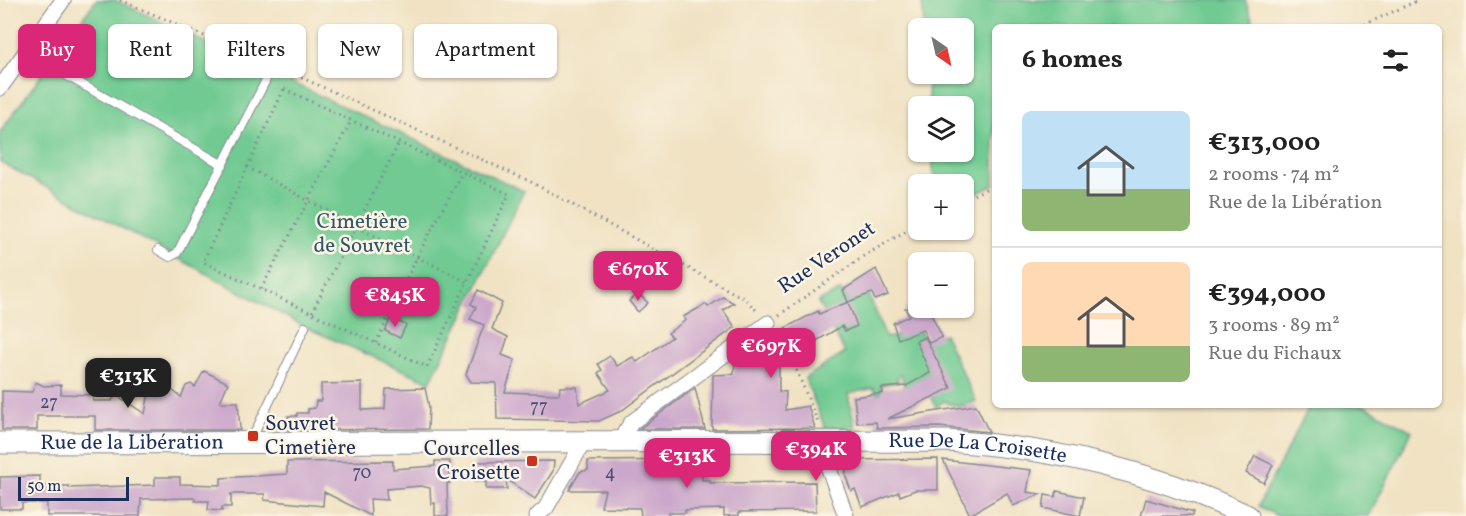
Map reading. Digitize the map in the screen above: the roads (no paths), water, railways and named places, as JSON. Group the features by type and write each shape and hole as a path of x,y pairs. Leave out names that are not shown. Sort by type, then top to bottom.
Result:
{"main road":[{"name":"Rue De La Croisette","path":"625,441 936,440 1036,451 1092,463 1165,483 1248,516"},
{"name":"Rue de la Libération","path":"0,443 625,441"}],"street":[{"path":"47,24 63,0"},
{"path":"0,88 18,65"},
{"name":"Rue Veronet","path":"625,441 624,432 632,422 768,323"},
{"path":"822,440 824,455 846,516"},
{"path":"537,516 546,508 579,450 579,441"}],"lane":[{"path":"71,78 223,165"},
{"path":"158,250 170,256 177,253 266,78"},
{"path":"253,442 255,432 305,327"}],"place":[{"name":"Souvret Cimetière","path":"253,436"},
{"name":"Courcelles Croisette","path":"532,461"}],"park label":[{"name":"Cimetière de Souvret","path":"362,234"}]}
